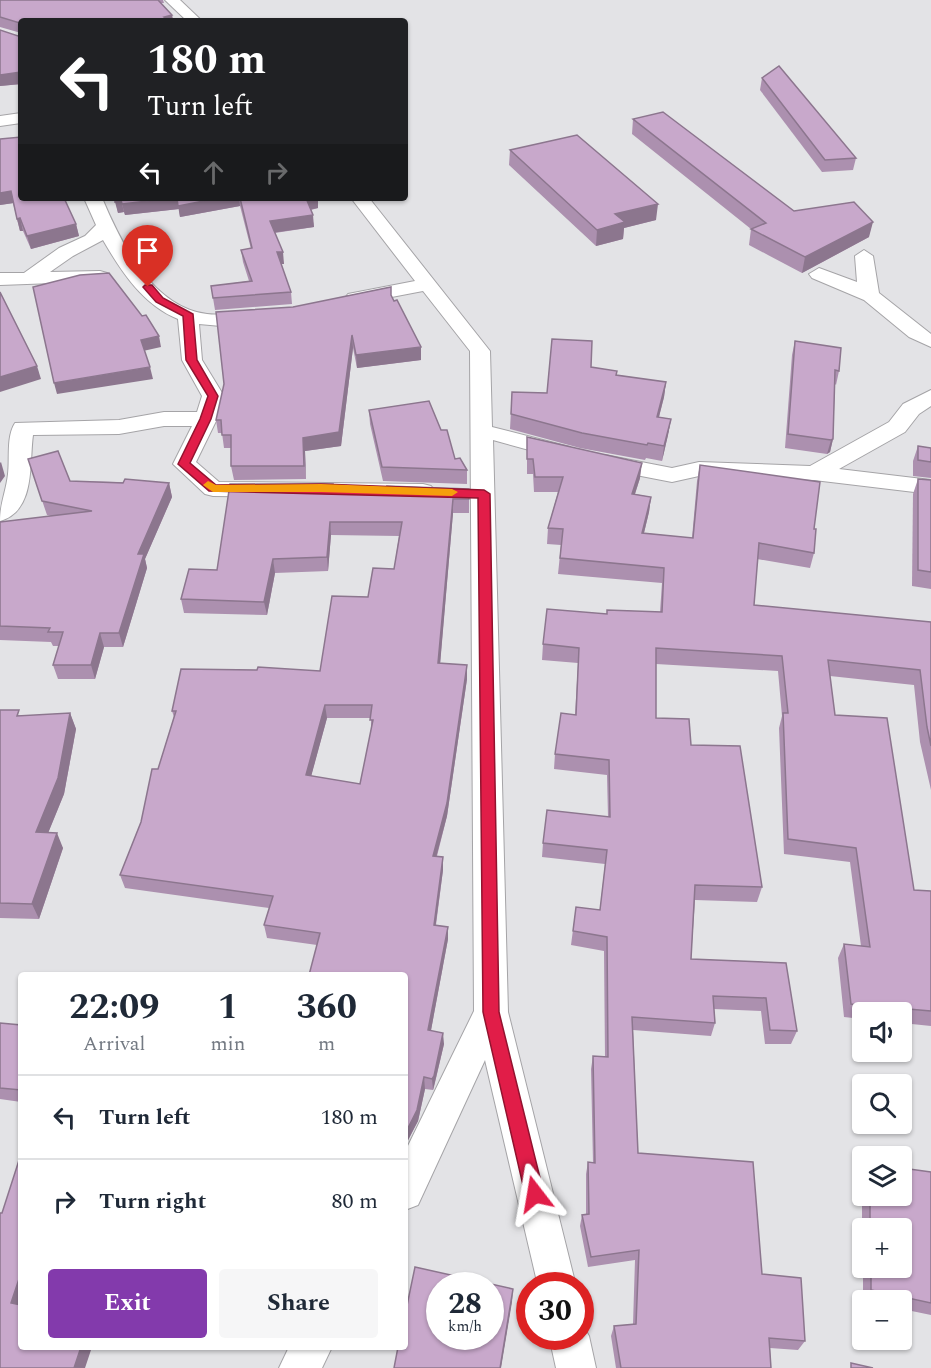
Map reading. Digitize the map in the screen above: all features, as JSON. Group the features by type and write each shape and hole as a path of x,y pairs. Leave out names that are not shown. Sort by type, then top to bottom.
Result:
{"street":[{"path":"172,0 192,18"},
{"path":"0,121 18,118"},
{"path":"94,201 121,258 160,300 203,319 270,314"},
{"path":"362,201 480,351 483,431 464,493 491,1012 553,1272"},
{"path":"24,281 68,251 89,243 99,235 104,226"},
{"path":"864,256 868,273 866,283 871,296"},
{"path":"0,279 24,281 137,274"},
{"path":"819,274 871,296 907,323 921,338 931,341"},
{"path":"340,302 428,284"},
{"path":"188,314 192,360 213,396 206,419 184,464 213,489 321,488 464,493"},
{"path":"814,473 897,426 911,409 931,396"},
{"path":"0,513 10,506 20,477 20,444 23,428 119,427 164,419 206,419"},
{"path":"483,431 579,457 672,475 699,469 814,473 931,487"},
{"path":"408,1186 491,1012"},
{"path":"299,1368 310,1350"},
{"path":"572,1350 576,1368"}],"building":[{"path":"0,0 158,0 172,15 165,18 18,18 18,22 0,17"},
{"path":"0,30 18,36 18,72 0,75"},
{"path":"779,66 856,158 825,160 762,78"},
{"path":"663,112 794,211 854,202 873,222 805,257 751,229 766,223 633,119"},
{"path":"577,135 658,204 615,214 625,222 597,230 510,150"},
{"path":"18,137 18,201 65,201 76,224 27,236 20,218 17,219 11,191 0,193 0,139"},
{"path":"121,201 148,201 122,204"},
{"path":"177,201 204,201 178,206"},
{"path":"241,201 307,201 313,215 270,221 283,252 277,252 291,292 213,298 211,286 252,281 241,250 252,248"},
{"path":"109,273 142,316 146,315 159,336 141,340 150,367 54,383 33,287 80,275"},
{"path":"391,287 394,301 397,300 421,347 356,355 352,335 339,432 303,438 304,466 231,466 231,435 222,435 221,420 216,420 224,384 216,312 293,307"},
{"path":"0,292 37,366 0,377"},
{"path":"552,339 592,341 591,367 617,371 616,375 666,382 657,417 671,419 664,446 582,433 511,414 512,392 547,393"},
{"path":"795,341 841,348 839,371 835,370 833,439 831,440 788,434"},
{"path":"429,401 441,430 447,430 455,459 460,458 467,470 382,467 369,410"},
{"path":"527,437 642,463 632,494 651,497 642,533 693,538 700,465 820,482 814,529 816,529 814,553 759,543 754,605 931,622 931,746 920,670 828,660 835,715 887,718 914,890 931,891 931,1011 912,1009 912,1002 852,1002 851,1004 844,944 870,947 856,848 788,839 783,713 788,713 782,656 656,648 656,718 689,719 691,745 740,746 762,887 695,885 691,959 786,963 797,1031 770,1030 766,998 713,996 715,1023 632,1017 638,1153 753,1162 762,1274 801,1278 805,1341 769,1338 771,1368 621,1368 614,1326 636,1324 639,1250 591,1257 582,1215 589,1214 588,1162 595,1163 593,1056 608,1057 607,937 573,931 576,907 600,910 607,850 543,843 547,810 610,817 609,760 555,754 561,713 576,715 579,648 543,644 547,609 607,614 607,610 662,612 664,568 560,558 563,529 548,528 563,477 535,477 533,459 527,459"},
{"path":"918,446 931,448 931,462 918,460"},
{"path":"58,451 70,481 123,483 125,479 169,483 138,554 144,554 119,633 100,633 91,665 53,665 63,632 48,632 50,628 0,626 0,522 92,511 42,501 28,459"},
{"path":"918,479 931,480 931,572 918,570"},
{"path":"230,484 333,484 332,489 388,491 387,486 469,489 469,499 453,499 438,663 467,665 447,803 433,856 443,857 434,925 448,927 428,1030 443,1033 434,1076 432,1079 424,1077 417,1110 408,1128 408,972 310,972 320,933 264,925 273,896 120,875 141,822 152,769 158,769 176,711 172,711 181,669 257,670 258,667 320,671 332,596 368,597 373,568 394,569 402,522 330,522 327,557 273,559 264,602 181,599 189,569 217,570","holes":["325,705 372,705 370,720 373,720 360,784 306,775"]},
{"path":"0,710 19,710 17,716 70,713 58,778 36,832 57,833 32,904 0,903"},
{"path":"0,1023 18,1025 18,1090 0,1088"},
{"path":"18,1163 18,1282 11,1303 18,1304 18,1350 80,1350 74,1368 0,1368 0,1213 2,1213"},
{"path":"912,1169 931,1172 931,1303 912,1299 912,1290 871,1290 871,1278 912,1278 912,1218 870,1218 870,1206 912,1206"},
{"path":"415,1267 437,1272 426,1272 426,1350 503,1350 500,1368 394,1368 397,1350 408,1350 408,1301"},
{"path":"504,1287 513,1289 504,1344"},
{"path":"851,1363 873,1368 851,1368"}],"slow traffic":[{"path":"208,485 213,489 321,488 452,492"}],"route":[{"path":"148,287 160,300 188,314 192,360 213,396 206,419 184,464 213,489 321,488 484,494 491,1012 535,1194"}]}
